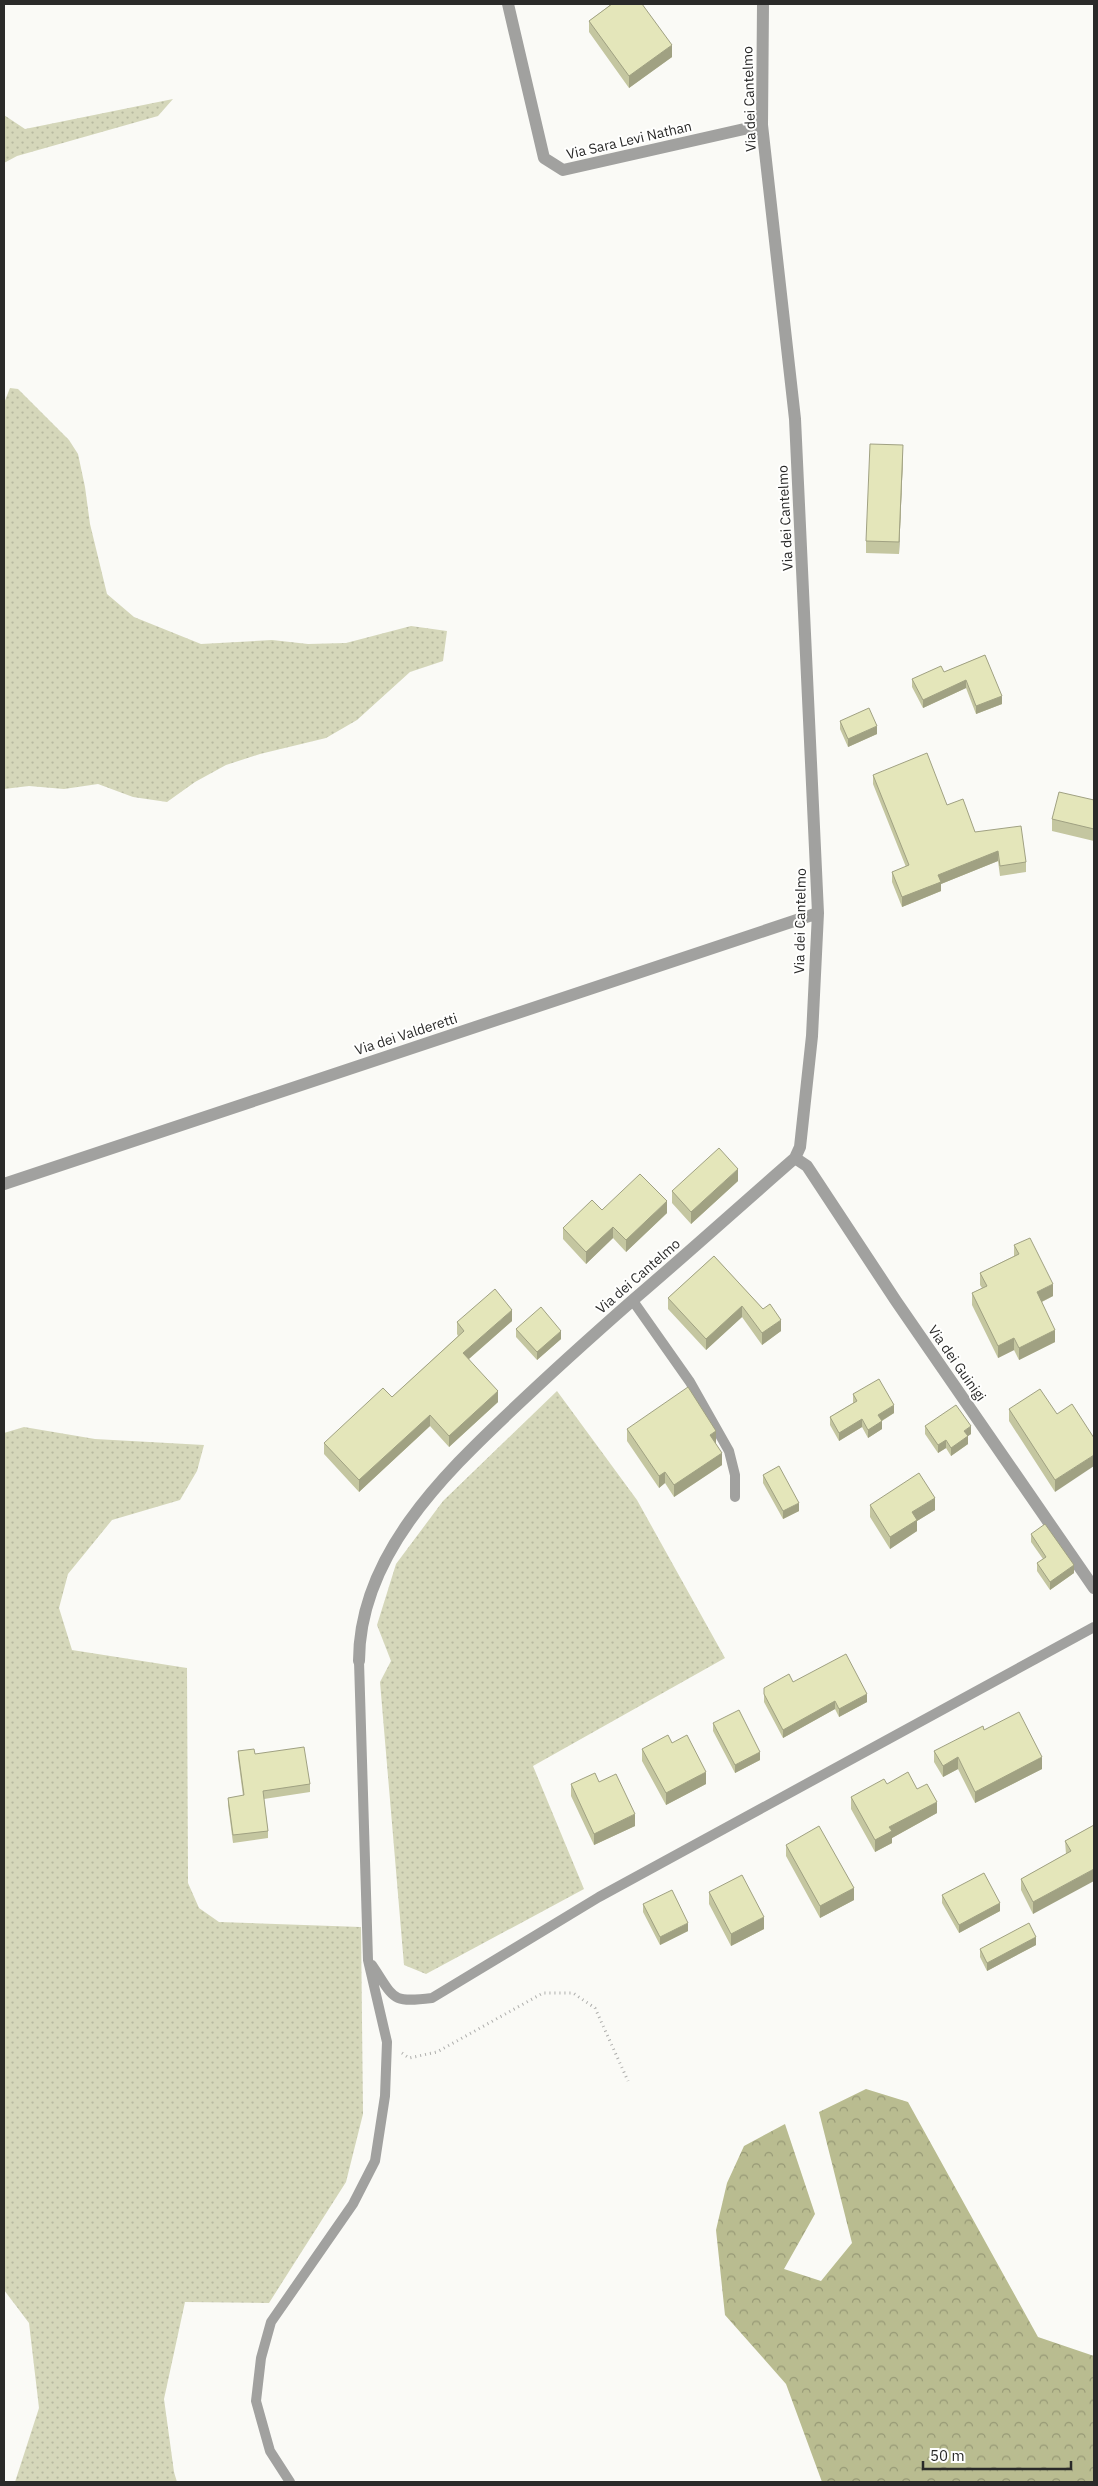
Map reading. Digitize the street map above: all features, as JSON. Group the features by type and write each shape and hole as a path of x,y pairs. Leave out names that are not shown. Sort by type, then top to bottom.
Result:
{"street":[{"name":"Via Sara Levi Nathan","path":"508,4 544,158 563,170 762,125"},
{"name":"Via dei Cantelmo","path":"359,1661 359,1637 364,1615 378,1575 400,1538 434,1489 467,1452 568,1356 795,1158 800,1148 812,1036 818,913 795,419 762,125 763,4"},
{"name":"Via dei Valderetti","path":"4,1184 818,913"},
{"name":"Via dei Guinigi","path":"795,1158 807,1166 896,1301 1094,1588"}],"lane":[{"path":"633,1301 690,1382 729,1451 736,1475 735,1497"},
{"path":"368,1960 394,1997 405,2001 432,1998 599,1897 1094,1627"},
{"path":"290,2482 270,2451 256,2401 261,2358 270,2322 353,2204 375,2161 385,2096 387,2042 368,1960 359,1661"}],"path":[{"path":"387,2042 409,2058 437,2052 543,1993 573,1992 595,2008 628,2081"}],"green space":[{"path":"173,99 158,116 17,156 4,163 4,115 25,129"},
{"path":"10,388 18,389 69,440 78,454 90,524 107,594 134,617 201,644 272,640 308,644 346,643 411,626 447,631 443,661 410,672 357,720 326,738 260,754 226,765 195,782 167,802 133,797 98,784 64,789 29,786 4,789 4,403"},
{"path":"557,1391 637,1500 725,1658 533,1766 584,1889 426,1974 404,1965 380,1682 391,1661 377,1625 396,1564 443,1501"},
{"path":"24,1427 95,1439 204,1445 197,1471 180,1500 112,1520 68,1574 59,1608 72,1650 187,1668 188,1883 199,1908 219,1922 361,1927 363,2114 346,2182 269,2303 185,2302 164,2399 177,2482 15,2482 39,2408 29,2323 4,2290 4,1433"},
{"path":"866,2089 908,2102 1038,2337 1094,2356 1094,2482 822,2482 786,2384 725,2315 716,2230 727,2183 744,2146 785,2124 815,2214 784,2269 821,2281 852,2243 819,2112"}],"building":[{"path":"612,4 642,4 672,45 629,76 589,21"},
{"path":"870,444 903,445 899,542 866,541"},
{"path":"985,655 1002,696 976,706 966,680 923,700 912,679 941,666 944,672"},
{"path":"869,708 877,726 848,739 840,721"},
{"path":"927,753 947,805 963,799 975,832 1021,826 1026,862 1000,866 998,851 938,875 941,882 902,897 892,872 909,865 873,775"},
{"path":"1059,792 1094,800 1094,829 1052,819"},
{"path":"719,1148 738,1169 691,1212 672,1191"},
{"path":"640,1174 667,1201 626,1240 613,1227 586,1252 563,1228 592,1200 602,1210"},
{"path":"1030,1238 1053,1284 1037,1292 1055,1330 1019,1348 1014,1338 998,1346 972,1293 987,1286 980,1273 1019,1254 1014,1245"},
{"path":"714,1256 763,1309 770,1304 781,1320 762,1333 742,1306 706,1339 668,1298"},
{"path":"495,1289 512,1310 463,1353 498,1391 449,1436 430,1415 359,1480 324,1443 383,1388 392,1397 464,1331 457,1322"},
{"path":"541,1307 561,1331 537,1352 516,1329"},
{"path":"879,1379 894,1405 878,1415 882,1421 868,1430 862,1419 839,1433 830,1417 857,1401 853,1394"},
{"path":"688,1387 716,1431 710,1435 722,1453 674,1485 665,1472 659,1476 627,1429"},
{"path":"1040,1389 1057,1414 1072,1404 1094,1438 1094,1455 1055,1480 1009,1409"},
{"path":"956,1405 971,1426 964,1431 968,1436 951,1448 946,1440 938,1445 925,1426"},
{"path":"779,1466 799,1503 783,1511 763,1475"},
{"path":"919,1473 935,1498 912,1512 917,1520 890,1537 870,1505"},
{"path":"1045,1524 1074,1565 1050,1582 1037,1563 1046,1557 1031,1534"},
{"path":"846,1654 867,1694 839,1709 835,1701 783,1730 764,1694 764,1688 789,1674 793,1682"},
{"path":"739,1710 760,1752 735,1765 713,1723"},
{"path":"1019,1712 1042,1757 975,1792 958,1757 943,1766 934,1751 983,1726 984,1730"},
{"path":"668,1735 672,1743 687,1735 706,1772 666,1793 642,1749"},
{"path":"304,1747 310,1784 263,1791 268,1831 233,1835 228,1798 244,1795 238,1751 254,1749 255,1754"},
{"path":"908,1772 917,1789 927,1784 937,1802 889,1827 892,1831 875,1840 851,1797 884,1779 887,1784"},
{"path":"595,1773 599,1782 616,1774 635,1814 594,1834 571,1784"},
{"path":"1094,1825 1094,1869 1033,1902 1021,1879 1071,1851 1065,1841"},
{"path":"819,1826 854,1888 820,1906 786,1845"},
{"path":"984,1873 1000,1903 959,1925 942,1895"},
{"path":"742,1875 764,1917 731,1934 709,1892"},
{"path":"672,1890 688,1923 660,1937 643,1904"},
{"path":"1029,1923 1036,1937 987,1963 980,1949"}]}
